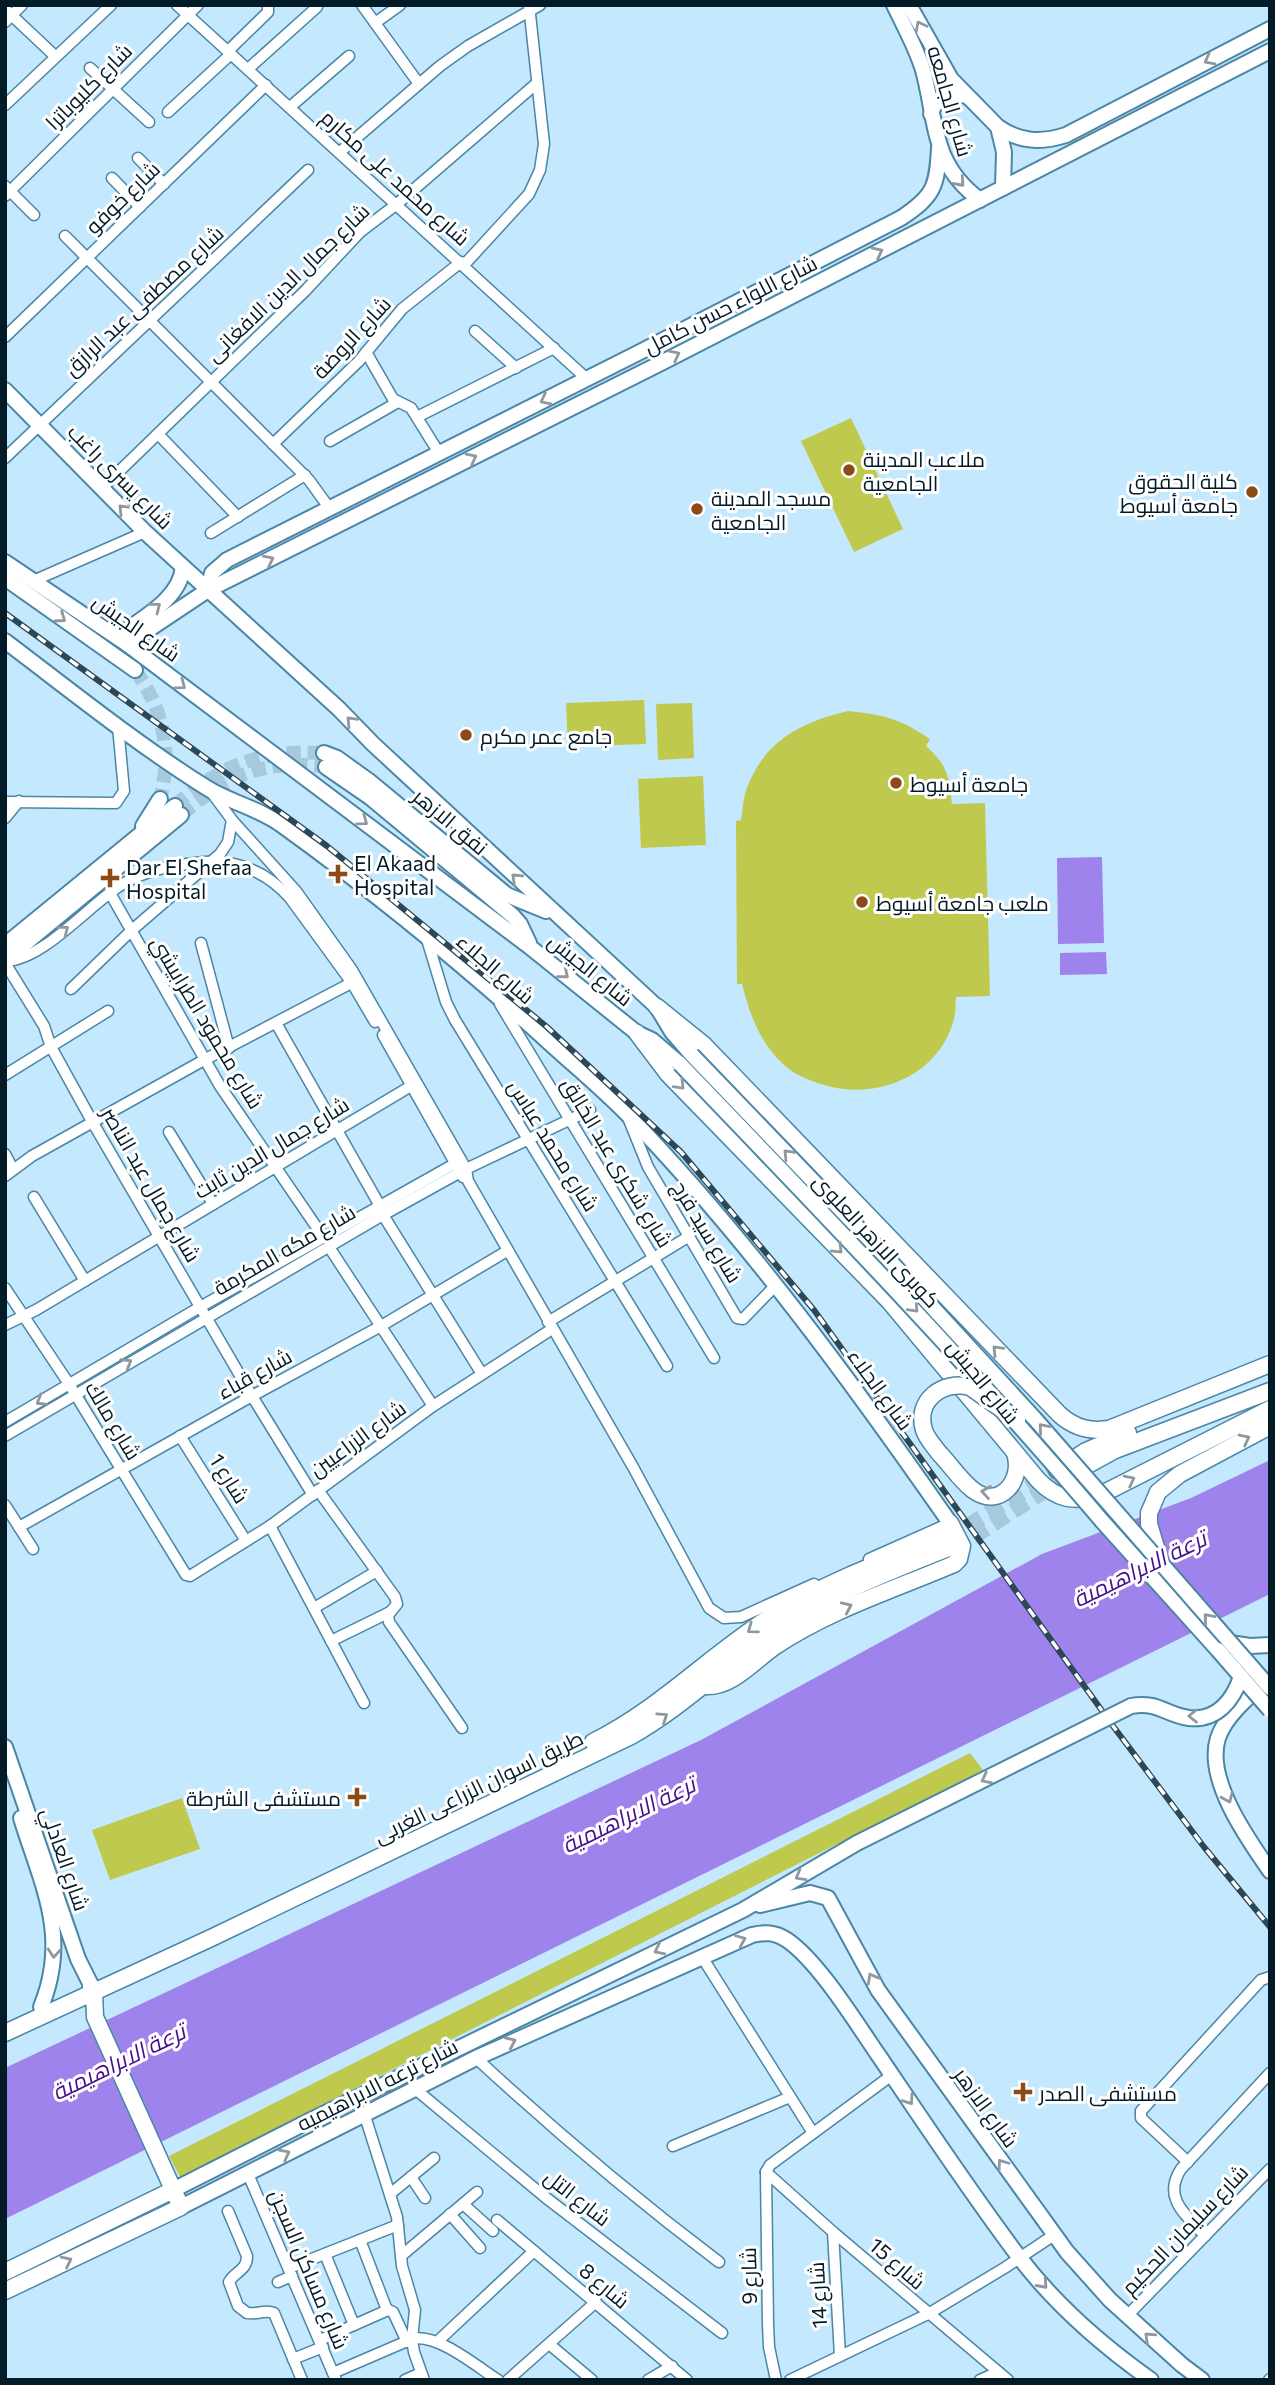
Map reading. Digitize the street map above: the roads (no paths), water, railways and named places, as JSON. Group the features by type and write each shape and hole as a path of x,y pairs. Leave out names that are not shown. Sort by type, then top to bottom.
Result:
{"main road":[{"name":"شارع الجامعه","path":"894,5 923,70 939,148 951,172 979,200"},
{"name":"شارع الجامعه","path":"909,5 940,63 966,96 998,127 1004,152 1003,188"},
{"path":"998,127 1010,135 1030,140 1047,141 1066,135 1270,29"},
{"name":"شارع اللواء حسن كامل","path":"122,640 208,590 1270,51"},
{"path":"923,70 940,63"},
{"path":"930,114 933,105 948,93 966,96"},
{"name":"شارع اللواء حسن كامل","path":"208,590 212,573 221,564 638,353 914,209 935,186 939,148"},
{"path":"638,353 648,369"},
{"name":"شارع يسرى راغب","path":"5,390 145,532 208,590"},
{"path":"520,413 530,428"},
{"name":"شارع الجيش","path":"5,562 122,640 530,947 636,1033 668,1074 889,1301 1046,1488 1066,1499 1077,1500 1100,1495 1270,1409"},
{"path":"122,640 171,595 181,580 183,567"},
{"path":"5,578 135,670"},
{"name":"شارع الجيش","path":"208,590 339,709 554,914 657,1007 704,1045 1067,1421 1083,1429 1109,1429 1270,1364"},
{"name":"شارع الجلاء","path":"7,646 209,790 268,816 487,986 627,1114 776,1285 866,1403 949,1536"},
{"name":"نفق الازهر","path":"530,947 517,919 325,760 337,758 369,780 507,895 554,914"},
{"path":"129,844 160,799"},
{"path":"5,961 125,862 178,811 129,844 7,940"},
{"name":"كوبرى الازهر العلوى","path":"657,1007 672,1032 692,1055 900,1270 1035,1419 1270,1688"},
{"name":"كوبرى الازهر العلوى","path":"636,1033 652,1040 680,1064 880,1272 1017,1420 1102,1521 1270,1710"},
{"path":"1270,1376 1086,1451 1061,1474 1115,1450 1270,1391"},
{"path":"1016,1453 1018,1463 1013,1483 1006,1490 989,1495 973,1490 926,1436 922,1420 926,1404 937,1391 944,1387 961,1385 970,1387 1017,1420"},
{"path":"1002,1436 1000,1417 1002,1408 1009,1400 1018,1396 1046,1402"},
{"path":"1161,1564 1149,1524 1149,1513 1158,1492 1180,1474 1270,1426"},
{"path":"703,1686 726,1682 774,1647 841,1610 954,1564 959,1559 962,1546 949,1536"},
{"name":"طريق اسوان الزراعى الغربى","path":"5,2023 92,1988 631,1736 669,1713 765,1637 815,1607 949,1536"},
{"name":"طريق اسوان الزراعى الغربى","path":"186,1944 615,1731 650,1709 750,1631 786,1608 847,1578 949,1536"},
{"path":"1230,1643 1270,1645"},
{"path":"743,1910 857,1843 1131,1706 1153,1705 1189,1718 1217,1712 1228,1703 1241,1677"},
{"path":"1270,1679 1247,1699 1224,1726 1218,1739 1216,1759 1228,1801 1270,1871"},
{"name":"شارع العادلي","path":"5,1747 78,1959 92,1988"},
{"name":"شارع العادلي","path":"5,1770 53,1920 53,1968 41,2007"},
{"name":"شارع الازهر","path":"743,1910 810,1893 828,1898 878,1990 1054,2235 1096,2286 1126,2316 1202,2380"},
{"name":"شارع ترعه الابراهيميه","path":"5,2272 743,1910"},
{"name":"شارع ترعه الابراهيميه","path":"5,2291 248,2174 319,2135 476,2058 764,1932 775,1934 800,1951 825,1981 892,2075"},
{"path":"92,1988 95,2017 181,2207"},
{"name":"طريق اسوان الزراعى الغربى","path":"5,2033 73,2002 92,1988"},
{"path":"73,2002 95,2017"},
{"path":"892,2075 1020,2258 1131,2374 1152,2380"},
{"path":"311,2120 319,2135"}],"street":[{"path":"22,5 8,16 55,56"},
{"path":"5,105 111,5"},
{"name":"شارع محمد على مكارم","path":"177,5 587,379"},
{"name":"شارع كليوباترا","path":"7,191 198,5"},
{"path":"168,112 230,53 268,12 268,5"},
{"path":"362,5 419,84"},
{"path":"375,23 400,5"},
{"path":"340,152 468,46 529,8 540,5"},
{"path":"248,69 317,6"},
{"name":"شارع الروضة","path":"273,443 366,352 402,309 463,264 520,204 536,182 544,144 529,8"},
{"path":"290,107 349,57"},
{"path":"90,68 149,122"},
{"name":"شارع جمال الدين الافغانى","path":"102,488 305,291 360,232 397,204 537,83"},
{"name":"شارع خوفو","path":"5,337 266,85"},
{"path":"138,158 164,184"},
{"name":"شارع مصطفى عبد الرازق","path":"5,458 308,170"},
{"path":"112,178 141,206"},
{"path":"7,191 34,215"},
{"path":"65,236 305,475 330,509"},
{"path":"475,331 516,368"},
{"path":"417,417 554,348"},
{"path":"366,352 398,402 410,407 439,453"},
{"path":"330,441 398,402"},
{"path":"158,434 238,517"},
{"path":"211,533 305,475"},
{"path":"33,581 145,532"},
{"path":"5,802 116,803 124,791 118,726"},
{"name":"شارع الجلاء","path":"209,790 232,820 291,885 355,981 506,1251 633,1467 709,1608 716,1614 733,1619 741,1617 949,1536"},
{"path":"5,818 19,802"},
{"path":"71,989 132,930 220,854 228,842 232,820"},
{"name":"شارع الجلاء","path":"5,961 20,959 35,952 110,893 150,871 179,864 221,862 260,872 281,888 355,981 411,1086 460,1166"},
{"name":"شارع محمود الطرابيشي","path":"110,893 205,1060 433,1406"},
{"name":"شارع محمد عباس","path":"425,936 450,1011 667,1366"},
{"path":"201,943 229,1048"},
{"name":"شارع جمال عبد الناصر","path":"5,961 44,1026 51,1047 93,1123 252,1396 315,1493 397,1600 390,1612"},
{"path":"5,1154 9,1173 32,1156 205,1060 355,981"},
{"name":"شارع شكرى عبد الخالق","path":"487,986 714,1358"},
{"path":"5,1075 108,1011"},
{"path":"276,1023 382,1210 482,1374"},
{"name":"شارع جمال الدين ثابت","path":"5,1325 36,1310 411,1086"},
{"name":"شارع مكه المكرمة","path":"5,1436 206,1317 326,1242 460,1166 528,1140 590,1110"},
{"name":"شارع سيد فرج","path":"627,1114 642,1156 740,1320 776,1285"},
{"path":"169,1132 213,1204"},
{"path":"34,1197 85,1280"},
{"name":"شارع الزراعيين","path":"186,1575 192,1576 270,1526 433,1406 616,1281 688,1237"},
{"name":"شارع مكه المكرمة","path":"5,1422 201,1307 326,1242"},
{"name":"شارع قباء","path":"19,1527 381,1326 506,1251"},
{"name":"شارع مالك","path":"5,1288 69,1384 186,1575"},
{"name":"شارع 1","path":"180,1436 246,1541"},
{"path":"5,1505 33,1549"},
{"path":"270,1526 364,1703"},
{"path":"314,1608 377,1571"},
{"path":"331,1641 390,1612"},
{"path":"390,1612 389,1622 462,1728"},
{"path":"702,1957 813,2133"},
{"path":"1188,2162 1141,2118 1140,2113 1267,1977"},
{"path":"476,2058 564,2139 719,2262"},
{"path":"1205,2236 1181,2209 1175,2197 1175,2178 1270,2073"},
{"path":"766,2172 770,2165 892,2075"},
{"name":"شارع التل","path":"414,2088 545,2197 722,2333"},
{"path":"673,2146 790,2097"},
{"path":"364,2113 390,2194 398,2225 401,2256 415,2310 409,2341"},
{"path":"390,2194 434,2158"},
{"name":"شارع سليمان الحكيم","path":"1126,2316 1270,2169"},
{"name":"شارع 15","path":"766,2172 1008,2380"},
{"name":"شارع 9","path":"766,2172 769,2347 776,2380"},
{"name":"شارع مساكن السجن","path":"248,2174 335,2376"},
{"path":"411,2177 425,2198"},
{"path":"401,2256 477,2192"},
{"name":"شارع 8","path":"463,2204 534,2251 687,2380"},
{"path":"228,2211 247,2256 243,2270 229,2282 236,2301 247,2313 274,2313 302,2380"},
{"path":"450,2214 480,2248"},
{"path":"278,2282 290,2272 324,2254 398,2225"},
{"name":"شارع 14","path":"833,2232 839,2356"},
{"path":"790,2380 928,2314 1054,2235"},
{"path":"359,2240 387,2310"},
{"path":"438,2342 534,2251"},
{"path":"324,2254 354,2325"},
{"path":"508,2380 596,2302"},
{"path":"293,2360 354,2325 387,2310 393,2312 409,2341 423,2376 405,2380"},
{"path":"335,2376 409,2341 427,2338 438,2342 498,2380"},
{"path":"549,2344 592,2380"},
{"path":"648,2380 672,2366"},
{"path":"980,2380 998,2372"}],"water":[{"path":"1102,857 1104,943 1058,944 1057,858"},
{"path":"1106,952 1107,974 1060,975 1060,953"},
{"name":"ترعة الابراهيمية","path":"1270,1460 1270,1594 5,2219 5,2068 701,1740 1042,1554 1191,1498"}],"tunnel":[{"path":"135,670 153,700 163,732 165,765 160,799"},
{"path":"175,806 209,780 244,763 281,754 324,753"},
{"path":"181,815 214,790 247,773 284,765 326,767"},
{"path":"946,1537 965,1528 1057,1470"},
{"path":"951,1547 968,1540 1064,1478"}],"railway":[{"path":"5,613 327,846 547,1027 681,1152 814,1310 1113,1726 1204,1847 1270,1927"}],"place":[{"name":"ملاعب المدينة الجامعية","path":"849,470"},
{"name":"كلية الحقوق جامعة أسيوط","path":"1252,492"},
{"name":"مسجد المدينة الجامعية","path":"697,509"},
{"name":"جامع عمر مكرم","path":"466,735"},
{"name":"جامعة أسيوط","path":"896,783"},
{"name":"El Akaad Hospital","path":"338,874"},
{"name":"Dar El Shefaa Hospital","path":"110,878"},
{"name":"ملعب جامعة أسيوط","path":"862,902"},
{"name":"مستشفى الشرطة","path":"357,1797"},
{"name":"مستشفى الصدر","path":"1023,2092"}]}
